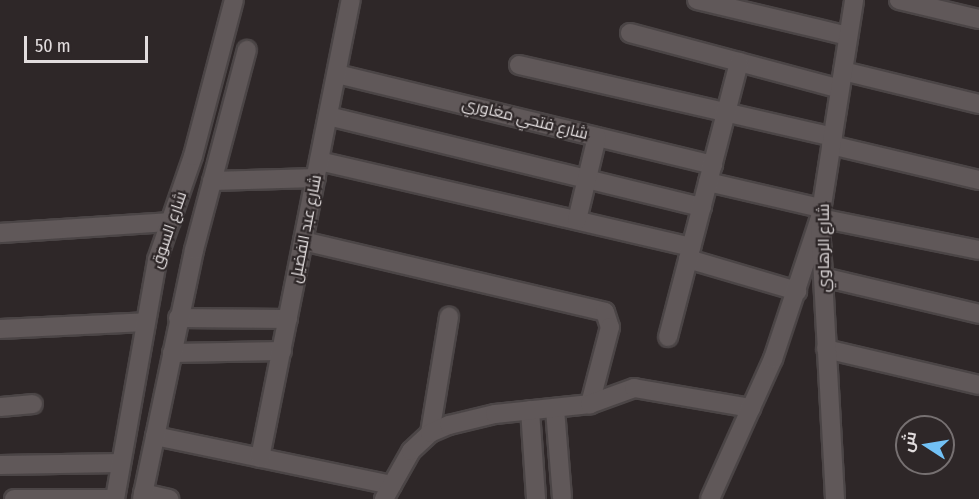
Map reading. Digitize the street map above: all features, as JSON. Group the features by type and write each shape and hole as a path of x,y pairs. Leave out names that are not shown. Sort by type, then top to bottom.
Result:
{"street":[{"name":"شارع السوق","path":"115,499 162,245 193,156 234,0"},
{"name":"شارع عبد الفضيل","path":"261,458 351,0"},
{"path":"698,0 848,36"},
{"name":"شارع الرهاوي","path":"835,499 821,213 854,0"},
{"path":"899,0 979,19"},
{"path":"630,33 840,89"},
{"name":"شارع السوق","path":"143,496 178,318 247,50"},
{"path":"668,336 739,62"},
{"path":"519,65 726,112 979,180"},
{"path":"843,71 979,104"},
{"name":"شارع فتحي مغاوري","path":"337,74 597,137 821,213 979,250"},
{"path":"328,116 702,207"},
{"path":"577,220 597,137"},
{"path":"212,181 318,169 577,220 690,253 797,291"},
{"path":"710,499 751,408 797,291 821,213"},
{"path":"0,233 171,222"},
{"path":"303,242 605,312 609,327 590,404"},
{"path":"162,245 194,250"},
{"path":"823,277 979,314"},
{"path":"430,434 449,317"},
{"path":"178,318 288,319"},
{"path":"0,329 146,322"},
{"path":"826,349 979,385"},
{"path":"172,353 282,351"},
{"path":"155,436 261,458 388,492 411,451 430,434 495,414 590,404 624,390 650,388 751,408"},
{"path":"0,406 33,404"},
{"path":"555,409 562,497"},
{"path":"530,410 536,499"},
{"path":"0,465 121,463"},
{"path":"143,496 169,499"},
{"path":"14,499 115,499"}]}
